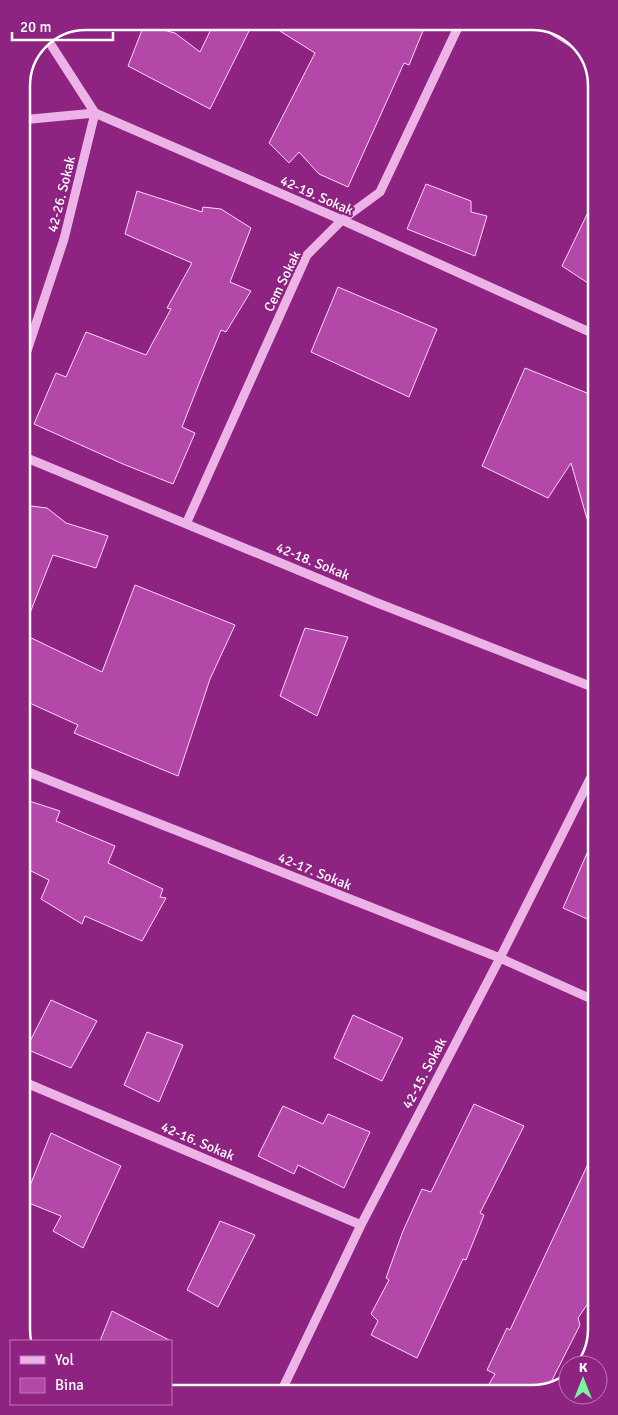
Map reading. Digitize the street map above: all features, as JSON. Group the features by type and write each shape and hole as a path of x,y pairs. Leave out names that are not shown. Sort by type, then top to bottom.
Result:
{"street":[{"name":"Cem Sokak","path":"186,524 308,256 342,220 380,192 457,30"},
{"path":"49,43 95,113"},
{"name":"42-19. Sokak","path":"30,119 95,113 342,220 588,331"},
{"name":"42-26. Sokak","path":"30,342 64,239 95,113"},
{"name":"42-18. Sokak","path":"30,459 375,602 588,685"},
{"name":"42-17. Sokak","path":"30,773 500,958 588,997"},
{"name":"42-15. Sokak","path":"284,1385 361,1225 500,958 588,783"},
{"name":"42-16. Sokak","path":"30,1085 361,1225"}],"building":[{"path":"142,30 163,30 175,33 200,52 211,30 250,30 210,109 128,66"},
{"path":"278,30 423,30 409,65 404,63 348,187 319,174 299,152 289,163 269,143 315,53"},
{"path":"426,184 471,201 471,212 487,216 475,256 407,229"},
{"path":"137,191 202,212 203,207 221,209 251,228 230,282 251,291 226,332 221,330 200,381 182,427 195,433 173,484 34,424 56,373 66,377 86,332 146,355 171,309 167,308 192,263 125,234"},
{"path":"588,212 588,283 562,266"},
{"path":"338,287 437,329 409,397 311,352"},
{"path":"525,368 587,393 588,519 571,463 548,498 482,466"},
{"path":"30,506 47,508 66,523 108,536 96,568 53,555 30,613"},
{"path":"135,585 235,625 210,679 178,776 74,733 78,725 30,703 30,637 102,672"},
{"path":"305,628 348,637 317,716 280,696"},
{"path":"30,801 60,811 56,821 115,846 108,863 163,889 160,897 166,898 142,941 85,916 82,924 41,899 49,880 30,870"},
{"path":"588,851 588,919 563,908"},
{"path":"51,1000 97,1021 71,1068 30,1051 30,1041"},
{"path":"353,1015 403,1038 382,1081 334,1058"},
{"path":"147,1032 183,1045 159,1102 124,1085"},
{"path":"474,1104 524,1126 480,1213 484,1215 466,1260 463,1259 417,1358 371,1335 378,1321 371,1314 389,1280 386,1278 403,1231 422,1189 431,1192"},
{"path":"283,1106 323,1124 328,1114 370,1132 344,1188 298,1165 294,1174 258,1156"},
{"path":"51,1133 121,1166 83,1248 53,1231 61,1216 30,1203 30,1186"},
{"path":"588,1164 588,1303 578,1318 580,1325 565,1355 558,1355 558,1368 551,1381 539,1385 489,1385 495,1374 487,1370 507,1328 510,1330"},
{"path":"220,1221 255,1235 218,1307 187,1290"},
{"path":"112,1311 169,1340 100,1340"}]}
